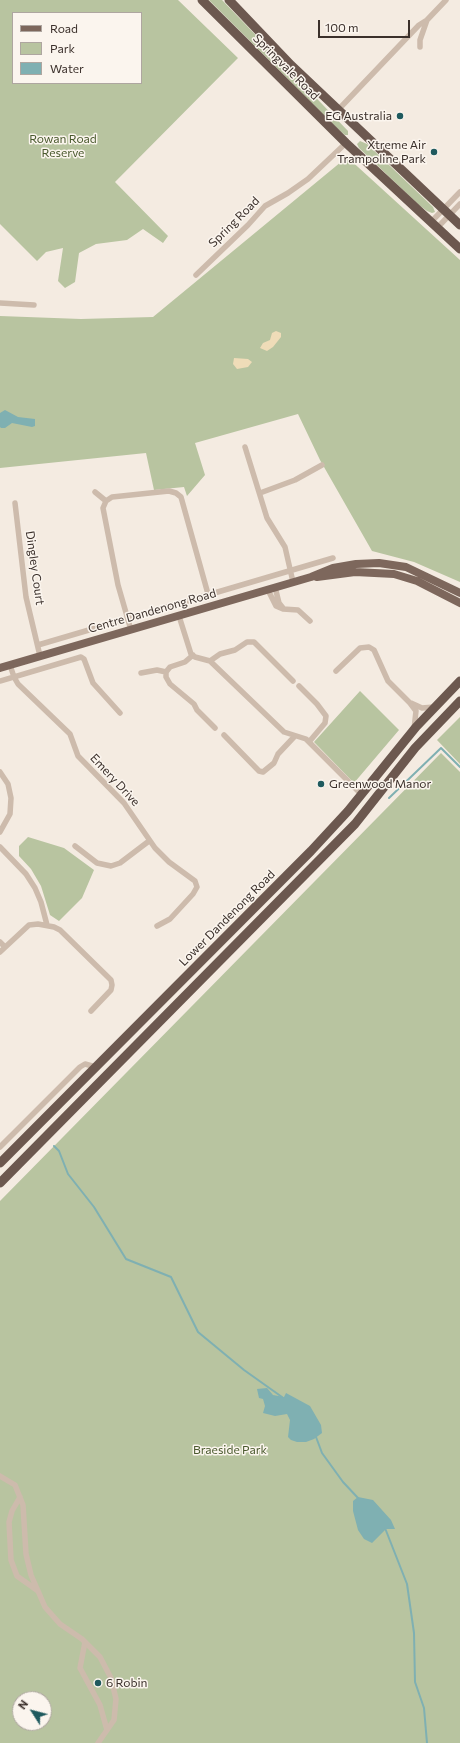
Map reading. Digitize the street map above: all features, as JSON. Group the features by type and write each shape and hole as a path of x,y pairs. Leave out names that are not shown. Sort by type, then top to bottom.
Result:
{"highway":[{"name":"Springvale Road","path":"202,0 346,143 460,249"},
{"name":"Springvale Road","path":"228,0 358,130 460,225"},
{"path":"346,143 358,130"},
{"name":"Lower Dandenong Road","path":"0,1163 311,851 362,795 413,730 460,681"},
{"name":"Lower Dandenong Road","path":"0,1183 355,824 415,748 460,701"}],"main road":[{"name":"Centre Dandenong Road","path":"0,668 311,577 332,568 365,563 386,563 413,570 460,593"},
{"name":"Centre Dandenong Road","path":"311,577 334,576 355,572 394,574 417,581 460,603"}],"street":[{"path":"338,110 419,25 427,20 446,0"},
{"path":"420,47 420,40 427,20"},
{"name":"Spring Road","path":"196,275 248,225 265,206 288,193 308,179 346,143"},
{"path":"434,225 446,212 460,192"},
{"path":"446,212 460,204"},
{"path":"0,303 34,305"},
{"path":"245,447 268,518 285,547 293,582"},
{"path":"260,493 295,480 322,465"},
{"path":"131,630 117,580 103,508 106,501 115,496 169,491 178,494 183,501 208,594"},
{"path":"95,492 106,501"},
{"name":"Dingley Court","path":"15,503 26,597 36,637 44,655"},
{"name":"Centre Dandenong Road","path":"40,644 333,558"},
{"path":"271,589 274,603 278,607 298,610 310,621"},
{"path":"179,616 188,649 193,655 210,661 284,732 309,742 362,795"},
{"path":"210,661 220,654 235,650 247,642 254,642 293,681"},
{"path":"336,671 358,650 366,647 372,648 376,652 390,684 410,703 416,715 413,730"},
{"path":"193,655 185,662 170,667 166,672 166,677 168,682 194,704 197,710 215,728"},
{"path":"0,681 79,657 84,659 92,683 120,713"},
{"name":"Emery Drive","path":"10,665 14,677 21,687 70,734 78,756 124,803 149,841 169,862 193,879 197,887 194,894 170,918 157,926"},
{"path":"141,673 156,670 166,672"},
{"path":"298,686 317,704 326,716 325,724 309,742"},
{"path":"410,703 422,708 434,707"},
{"path":"224,735 260,771 264,772 274,763 276,755 294,737"},
{"path":"0,772 8,784 11,798 10,814 0,832"},
{"path":"75,846 97,863 111,866 120,863 149,841"},
{"path":"0,847 31,881 39,895 43,910 44,925"},
{"path":"0,952 20,932 44,925 56,928 66,934 111,980 111,990 92,1011"},
{"path":"0,942 5,947"},
{"path":"0,1147 82,1065 96,1067"},
{"path":"0,1476 15,1485 23,1505 26,1554 30,1575 39,1591 45,1607 60,1624 85,1642 100,1657 111,1678 116,1699 114,1720 98,1743"},
{"path":"20,1497 12,1511 9,1522 11,1560 17,1576 39,1591"},
{"path":"85,1642 80,1668 100,1705 106,1730"}],"green space":[{"name":"Rowan Road Reserve","path":"0,0 178,0 238,58 115,182 168,236 163,243 143,229 127,240 96,244 79,253 75,282 65,288 58,281 63,248 46,252 37,261 0,224"},
{"path":"209,0 222,0 348,131 348,135 345,135 338,129"},
{"path":"360,141 367,144 433,207 435,212 432,213 427,211 419,205 359,148 357,144"},
{"path":"347,157 460,260 460,582 414,562 372,551 320,460 298,414 195,443 205,475 187,496 184,487 154,490 146,453 0,468 0,316 81,319 153,317"},
{"path":"360,691 399,730 354,783 314,742"},
{"path":"460,717 460,764 437,740"},
{"name":"Braeside Park","path":"441,753 460,772 460,1743 0,1743 0,1201"},
{"path":"28,837 64,848 94,870 82,898 59,921 50,915 41,886 31,869 19,856 19,846"}],"sand":[{"path":"276,331 281,333 281,337 273,347 267,351 260,348 263,343 270,340 272,333"},
{"path":"234,358 248,359 252,362 248,367 237,369 233,364"}],"water":[{"path":"5,410 18,417 35,419 35,426 32,427 12,423 5,428 1,428 0,413"},
{"path":"267,1388 273,1395 284,1397 286,1393 310,1406 321,1425 322,1433 314,1439 306,1442 291,1440 288,1437 290,1420 287,1414 275,1416 263,1413 265,1406 263,1399 259,1398 257,1389"},
{"path":"358,1497 373,1500 391,1520 395,1529 386,1529 372,1543 364,1539 358,1530 353,1511 353,1501"}],"waterway":[{"path":"389,798 441,748 460,767"},
{"path":"54,1146 59,1151 68,1174 94,1207 126,1259 171,1277 198,1332 244,1370 282,1397"},
{"path":"316,1437 322,1453 343,1482 358,1498"},
{"path":"385,1528 407,1584 414,1633 415,1682 424,1708 427,1743"}],"place":[{"name":"EG Australia","path":"400,116"},
{"name":"Xtreme Air Trampoline Park","path":"434,152"},
{"name":"Greenwood Manor","path":"321,784"},
{"name":"6 Robin","path":"98,1683"}]}
